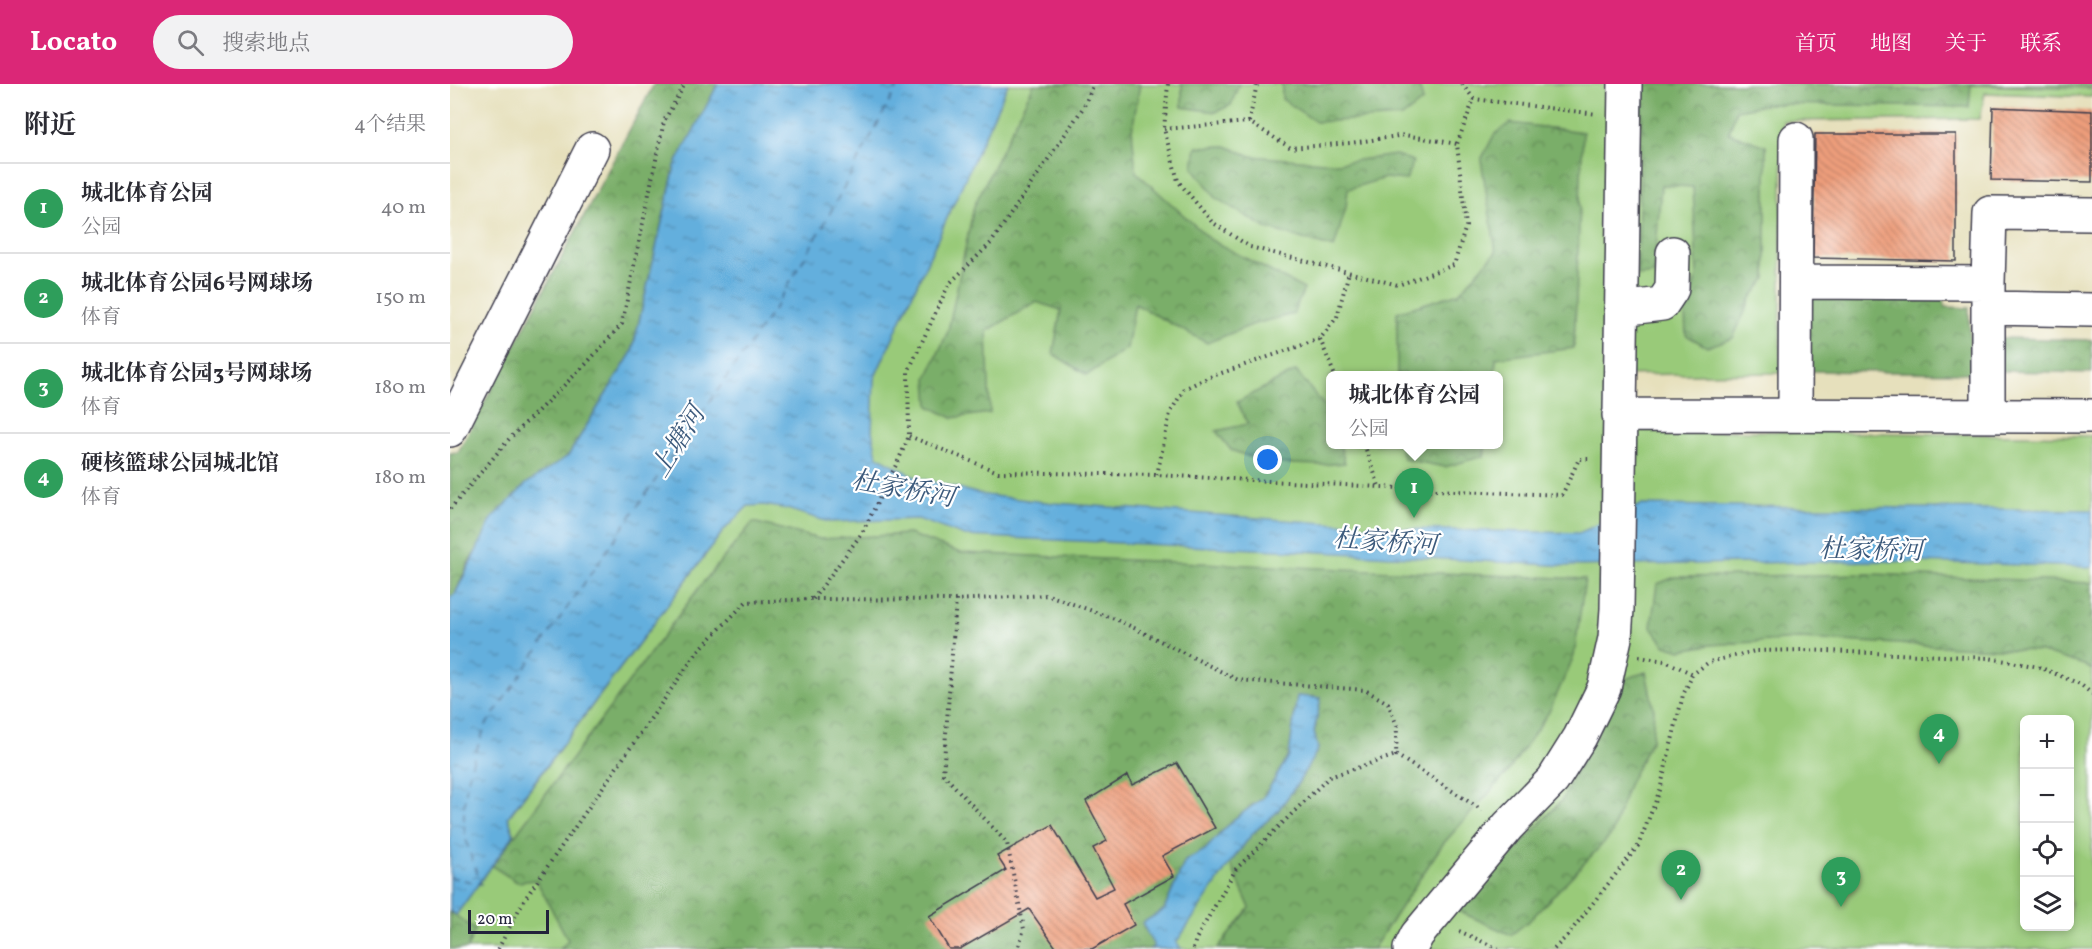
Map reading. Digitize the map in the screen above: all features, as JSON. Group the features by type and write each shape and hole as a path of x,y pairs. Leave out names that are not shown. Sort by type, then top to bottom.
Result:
{"street":[{"path":"1410,949 1417,935 1508,826 1552,780 1580,737 1604,688 1610,664 1617,609 1620,309 1626,84"},
{"path":"1795,415 1796,139"},
{"path":"450,430 592,149"},
{"path":"1989,415 1990,213 2092,214"},
{"path":"1620,309 1662,304 1672,289 1673,253"},
{"path":"1796,282 1988,295 2092,310"},
{"path":"1619,415 2092,416"}],"path":[{"path":"450,509 510,438 586,364 622,324 664,121 685,84"},
{"path":"812,599 862,533 899,459 909,436 908,372 949,284 991,243 1083,108 1094,84"},
{"path":"1168,84 1164,129 1178,181 1212,222 1250,247 1398,285 1454,265 1466,226 1457,144 1474,99"},
{"path":"1249,122 1257,84"},
{"path":"1462,84 1474,99 1625,118"},
{"path":"1164,129 1249,122 1291,148 1405,135 1457,144"},
{"path":"1156,475 1170,413 1184,389 1207,378 1320,339 1337,316 1349,272"},
{"path":"1320,339 1333,371"},
{"path":"909,436 998,472 1156,475 1562,495 1579,459 1618,474"},
{"path":"1366,449 1378,486"},
{"path":"498,949 524,900 698,651 746,602 812,599 957,600 1048,595 1120,621 1238,680 1365,690 1388,703 1397,726 1396,755"},
{"path":"957,600 943,774 1007,843 1024,929 1018,949"},
{"path":"1554,949 1567,936 1638,846 1660,790 1683,695 1694,674 1709,662 1755,651 1804,650 1989,658 2039,667 2080,684 2092,694"},
{"path":"1610,664 1640,657 1665,661 1694,674"},
{"path":"1396,755 1508,826"},
{"path":"1193,949 1196,939 1236,869 1296,808 1329,777 1396,755"},
{"path":"1431,918 1498,949"}],"green space":[{"path":"654,84 718,84 675,166 632,352 568,456 526,484 470,560 455,594 450,598 450,453 458,452"},
{"path":"1008,84 2092,84 2092,97 1985,93 1980,119 1783,121 1780,373 1606,375 1610,429 2092,436 2092,949 450,949 450,911 456,915 514,835 508,818 724,530 874,379"},
{"path":"1034,84 1140,84 1132,131 1136,172 1211,240 1304,289 1293,314 1254,324 1207,343 1135,304 1127,348 1087,375 1053,354 1061,310 1036,302 987,331 990,413 952,418 929,406 927,378 948,331 974,206"},
{"path":"1182,84 1239,84 1231,105 1216,112 1182,107"},
{"path":"1282,84 1419,84 1423,101 1402,117 1316,122 1282,99"},
{"path":"1643,84 1844,84 1857,87 1927,90 1967,84 2092,84 2092,88 1971,85 1969,107 1769,104 1736,110 1729,133 1766,146 1766,279 1751,298 1733,338 1707,347 1686,335 1685,312 1697,276 1693,187 1661,185 1654,274 1637,276"},
{"path":"1510,123 1583,132 1574,348 1496,358 1495,371 1397,371 1397,312 1459,293 1496,252 1481,160 1494,135"},
{"path":"1226,146 1251,156 1336,163 1396,155 1413,161 1406,180 1385,178 1348,189 1346,207 1334,248 1266,228 1216,198 1193,167 1196,147"},
{"path":"1942,295 1945,307 1969,308 1971,373 1806,371 1805,296"},
{"path":"2001,338 2092,340 2092,373 1999,371"},
{"path":"1296,371 1326,408 1326,449 1341,449 1345,463 1321,465 1266,463 1231,450 1216,431 1248,424 1237,402"},
{"path":"1401,449 1485,449 1484,456 1445,467 1404,459"},
{"path":"753,522 820,539 909,534 961,553 1585,579 1574,656 1549,712 1507,773 1442,845 1373,949 1217,949 1250,908 1230,863 1253,833 1277,812 1318,749 1314,732 1321,698 1297,696 1289,756 1263,798 1233,820 1205,850 1185,861 1164,910 1143,923 1155,946 1150,949 560,949 568,940 536,880 517,882 492,866 701,585"},
{"path":"1872,574 2092,583 2092,670 2084,665 2038,651 1800,639 1710,645 1681,650 1665,645 1651,627 1657,584 1675,577"},
{"path":"1646,672 1654,710 1652,739 1628,785 1612,834 1531,919 1511,935 1458,911 1562,800 1622,680"},
{"path":"450,911 475,930 467,949 450,949"}],"water":[{"path":"718,84 1008,84 874,379 872,431 877,456 917,478 984,495 1054,503 1407,529 1579,533 1641,505 2092,510 2092,567 1877,561 1569,566 965,536 918,519 829,522 787,509 764,505 748,506 724,530 508,817 514,835 456,915 450,911 450,598 455,594 492,519 526,484 568,456 632,352 675,166"},
{"path":"1297,696 1321,698 1314,732 1318,749 1277,812 1253,833 1230,863 1176,943 1182,949 1150,949 1154,946 1142,923 1164,910 1185,861 1205,850 1233,820 1263,798 1289,756"}],"building":[{"path":"1993,107 2092,111 2092,182 1991,180"},
{"path":"1815,134 1956,134 1956,261 1813,258"},
{"path":"1177,763 1215,828 1162,856 1174,876 1123,904 1134,925 1092,949 1057,949 1029,909 960,949 949,949 929,916 1006,870 997,856 1052,825 1095,897 1114,888 1093,848 1107,841 1086,801 1128,775 1132,785"}],"ferry route":[{"path":"450,877 481,884 466,839 464,810 471,767 486,725 774,309 822,228 899,84"}],"place":[{"name":"城北体育公园","path":"1414,518"},
{"name":"硬核篮球公园城北馆","path":"1939,764"},
{"name":"城北体育公园6号网球场","path":"1681,900"},
{"name":"城北体育公园3号网球场","path":"1841,907"}],"water label":[{"name":"上塘河","path":"679,442"},
{"name":"杜家桥河","path":"903,490"},
{"name":"杜家桥河","path":"1385,543"},
{"name":"杜家桥河","path":"1871,551"}]}
